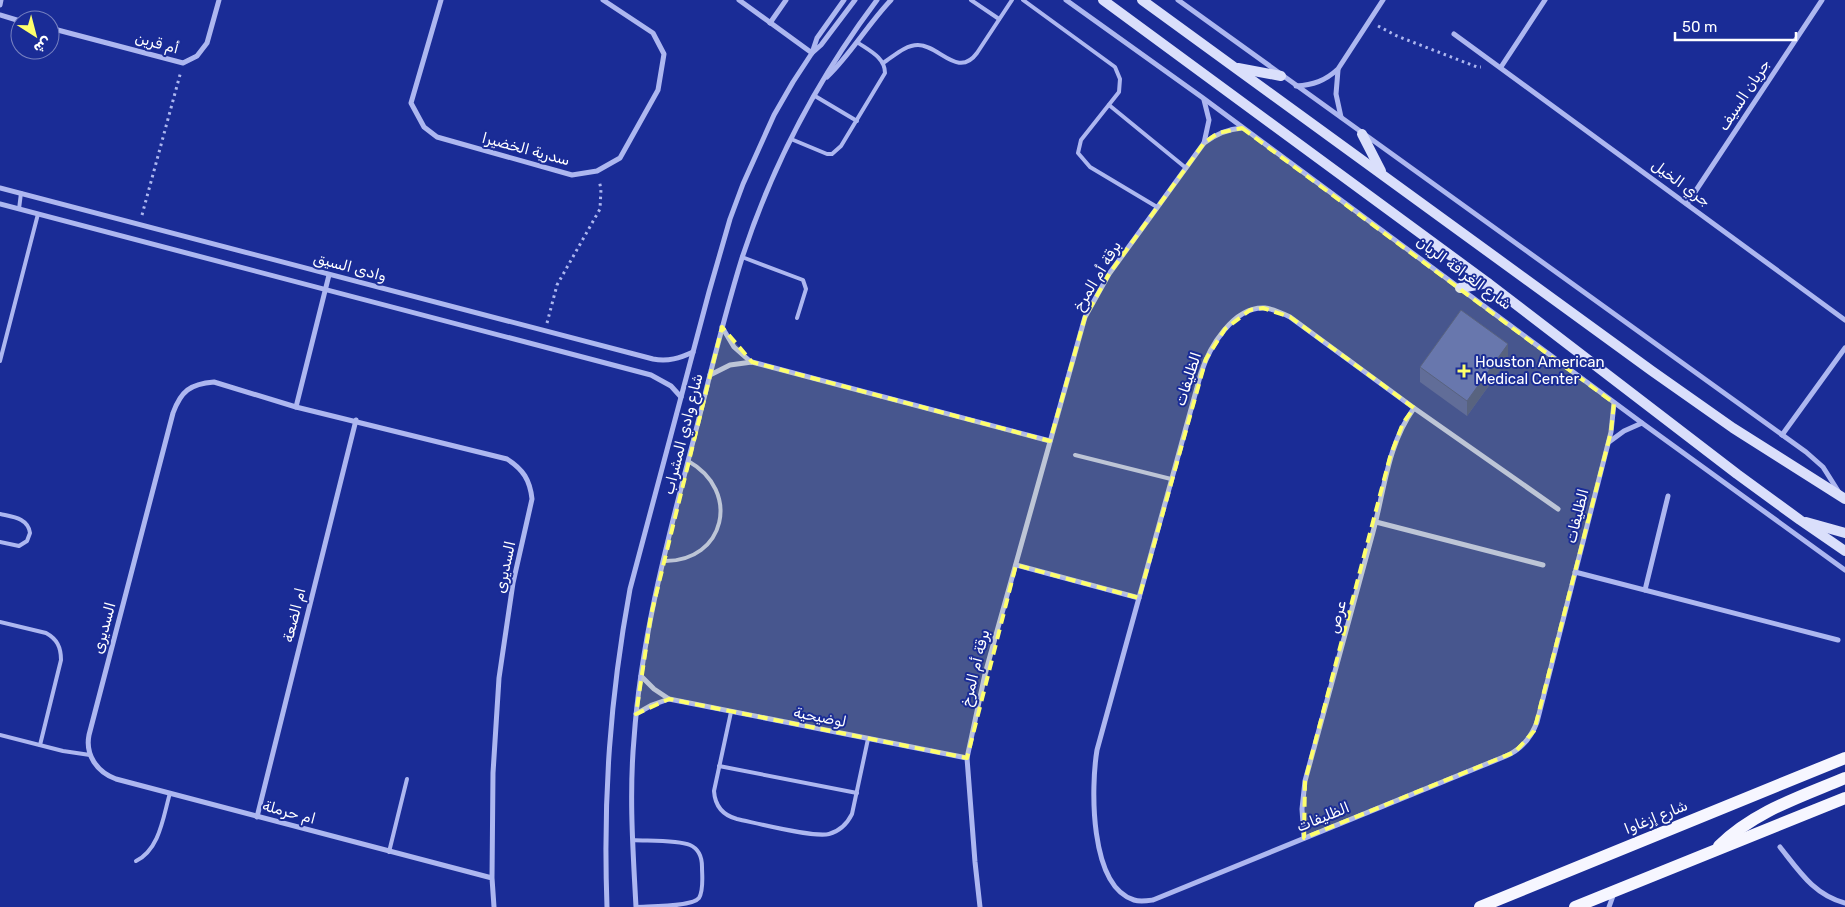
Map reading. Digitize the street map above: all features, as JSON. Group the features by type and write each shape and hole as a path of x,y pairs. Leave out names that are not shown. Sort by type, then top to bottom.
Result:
{"main road":[{"name":"شارع الغرافة الريان","path":"1103,0 1488,282 1800,520 1845,551"},
{"path":"1142,0 1725,422 1843,498"},
{"path":"1235,67 1281,76"},
{"path":"1362,134 1382,174"},
{"path":"1460,288 1488,282"},
{"path":"1800,520 1845,533"},
{"name":"شارع إزغاوا","path":"1480,907 1845,758"},
{"path":"1714,852 1738,830 1764,812 1845,778"},
{"path":"1578,907 1845,798"}],"street":[{"path":"0,5 1,0"},
{"name":"أم قرين","path":"60,31 183,63 197,56 207,43 219,0"},
{"name":"سدرية الخضيرا","path":"441,0 411,103 424,127 436,137 572,174 597,171 620,158 658,90 664,54 653,33 603,0"},
{"path":"739,0 812,53"},
{"path":"770,23 786,0"},
{"name":"شارع وادي المشراب","path":"607,907 605,853 609,744 616,674 630,589 730,219 743,184 774,115 812,53 817,38 844,0"},
{"name":"شارع وادي المشراب","path":"812,53 821,45 855,0"},
{"name":"شارع وادي المشراب","path":"636,907 632,840 633,741 650,615 722,327 742,258 757,216 791,139 834,61 877,0"},
{"path":"823,80 841,63 891,0"},
{"name":"شارع الغرافة الريان","path":"1066,0 1203,98 1642,423 1845,570"},
{"path":"1178,0 1815,459 1830,476 1843,498"},
{"path":"1296,86 1319,82 1329,77 1338,69 1383,0"},
{"path":"1501,67 1545,0"},
{"name":"جريان السيف","path":"1688,204 1822,0"},
{"name":"جري الخيل","path":"1454,34 1845,320"},
{"path":"1338,69 1336,94 1340,117"},
{"name":"برقة أم المرخ","path":"1203,98 1209,120 1204,143"},
{"name":"برقة أم المرخ","path":"980,907 967,758 985,674 1086,317 1109,274 1204,143 1218,133 1234,128 1242,128"},
{"name":"وادى السيق","path":"0,188 661,360 677,359 693,352"},
{"name":"وادى السيق","path":"0,204 651,375 671,386 681,397"},
{"path":"296,407 329,275"},
{"name":"الظليفات","path":"1558,509 1414,408 1290,317 1278,311 1264,308 1250,310 1225,329 1214,343 1206,358 1097,750 1093,786 1098,844 1101,859 1114,885 1132,900 1153,900 1506,756 1522,746 1529,739 1537,722 1613,423 1614,402"},
{"path":"722,327 734,347 752,362"},
{"path":"1782,435 1845,348"},
{"path":"710,375 730,365 752,362 1050,440"},
{"name":"السديرى","path":"90,755 89,735 173,413 178,400 187,389 200,383 214,382 296,407 356,420 506,459 526,475 531,487 532,499 513,583 499,678 493,773 492,878 494,907"},
{"name":"عرص","path":"1304,838 1302,810 1306,781 1376,522 1395,439 1403,423 1414,408"},
{"name":"ام الضعة","path":"257,817 356,420"},
{"path":"1608,442 1624,431 1642,423"},
{"path":"1644,590 1668,496"},
{"path":"1376,522 1543,565"},
{"path":"1016,564 1138,598"},
{"path":"1575,572 1838,640"},
{"name":"لوضيحية","path":"641,676 654,689 669,699 967,758"},
{"path":"636,714 652,705 669,699"},
{"name":"ام حرملة","path":"90,755 100,770 110,777 492,878"},
{"path":"1780,847 1809,884 1831,898 1845,903"},
{"path":"1610,907 1615,891"}],"lane":[{"path":"971,0 999,20"},
{"path":"883,62 907,47 924,45 954,62 965,63 974,58 1012,0"},
{"path":"1023,0 1115,68 1120,79 1119,92 1082,140 1078,153 1090,167 1157,207"},
{"path":"791,139 820,153 832,154 841,146 884,78 885,68 883,62 857,42"},
{"path":"815,96 857,121"},
{"path":"1108,105 1186,168"},
{"path":"19,209 21,194"},
{"path":"0,360 38,214"},
{"path":"742,258 803,280 806,289 797,318"},
{"path":"1075,454 1171,479"},
{"path":"664,561 676,562 702,550 714,534 720,516 719,497 712,480 698,466 688,461"},
{"path":"0,514 24,520 30,533 27,541 19,546 0,542"},
{"path":"0,622 46,633 52,636 60,646 61,660 40,745"},
{"path":"731,712 714,791 716,804 725,814 737,819 792,830 820,835 836,832 848,821 852,814 868,739"},
{"path":"0,735 63,751 90,755"},
{"path":"719,766 857,793"},
{"path":"389,852 407,779"},
{"path":"136,861 144,857 152,849 158,837 170,793"},
{"path":"632,840 686,844 700,854 702,865 701,893 696,902 686,906 636,907"}],"path":[{"path":"1370,22 1398,36 1477,67 1501,67"},
{"path":"139,225 183,63"},
{"path":"545,331 557,285 600,209 601,189 597,171"}],"highlighted area":[{"path":"1242,128 1614,403 1611,432 1534,731 1515,752 1304,838 1305,781 1390,457 1403,423 1414,408 1290,317 1263,308 1250,310 1225,329 1206,359 1139,598 1016,565 967,758 669,699 636,714 651,615 722,327 752,362 1050,441 1085,317 1109,274 1204,143 1218,133"}],"building":[{"name":"Houston American Medical Center","path":"1461,310 1508,344 1467,401 1420,367"}],"place":[{"name":"Houston American Medical Center","path":"1464,371"}]}
